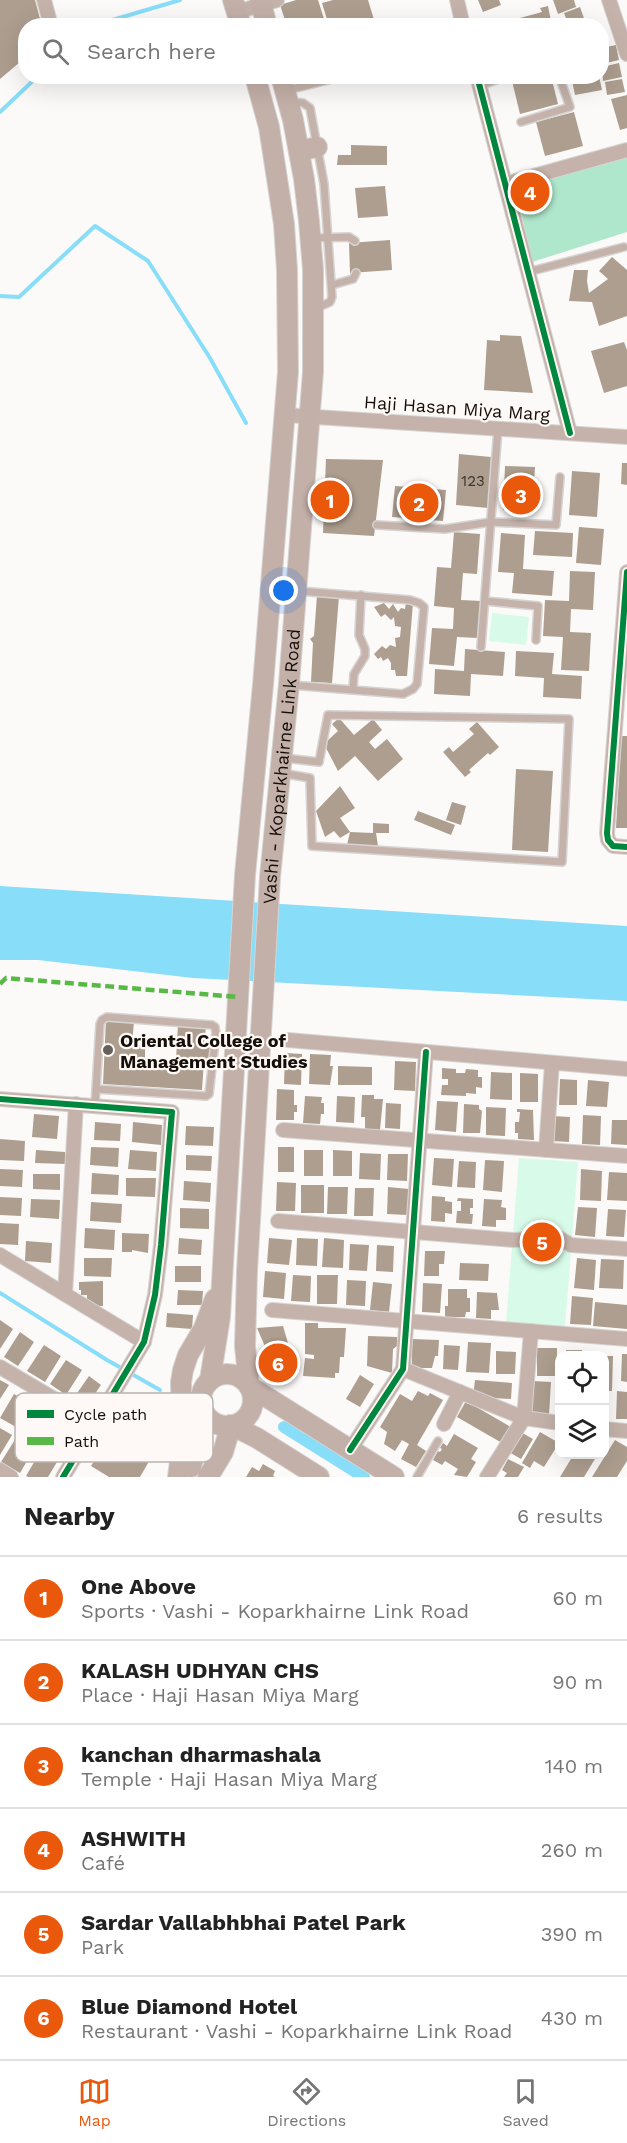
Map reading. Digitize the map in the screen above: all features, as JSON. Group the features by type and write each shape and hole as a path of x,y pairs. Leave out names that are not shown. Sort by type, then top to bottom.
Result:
{"main road":[{"path":"266,2 267,18"},
{"name":"Vashi - Koparkhairne Link Road","path":"210,1380 220,1317 244,890 285,415 288,324 284,224 269,127 257,84"},
{"name":"Vashi - Koparkhairne Link Road","path":"249,1386 245,1346 246,1271 262,998 269,892 311,416 319,238 308,149 285,90"},
{"path":"180,1393 183,1370 209,1314 222,1270"},
{"path":"202,1393 210,1380 217,1376 226,1374 243,1379 249,1386 394,1477"},
{"path":"231,1425 239,1423 250,1411 252,1394 249,1386"},
{"path":"213,1421 231,1425 257,1438 319,1477"},
{"path":"208,1477 223,1452 231,1425"},
{"path":"178,1477 180,1462"},
{"path":"185,1477 192,1462"}],"street":[{"path":"44,0 49,18"},
{"path":"457,0 461,18"},
{"path":"609,0 627,54"},
{"path":"237,12 266,2"},
{"path":"479,84 570,433"},
{"path":"505,184 627,150"},
{"name":"Haji Hasan Miya Marg","path":"285,415 627,437"},
{"path":"627,572 621,718 607,833 608,840 613,846 627,846"},
{"path":"288,1040 627,1069"},
{"path":"350,1450 403,1369 426,1052"},
{"path":"546,1150 552,1063"},
{"path":"0,1099 172,1112 155,1295 144,1342 113,1393"},
{"path":"65,1294 76,1104"},
{"path":"283,1130 627,1156"},
{"path":"278,1221 513,1240 559,1238 572,1245 627,1249"},
{"path":"0,1255 144,1342"},
{"path":"272,1310 627,1339"},
{"path":"487,1477 524,1419 531,1331"},
{"path":"0,1367 44,1393"},
{"path":"403,1369 524,1419 555,1422"},
{"path":"444,1424 460,1392"},
{"path":"609,1429 627,1431"},
{"path":"63,1477 72,1462"},
{"path":"0,1470 11,1477"}],"lane":[{"path":"285,90 310,84"},
{"path":"521,122 570,108 562,84"},
{"path":"314,310 332,300 332,285 319,238 349,237 355,241"},
{"path":"528,272 624,247"},
{"path":"332,285 353,279 356,273"},
{"path":"481,647 498,429"},
{"path":"377,525 445,529 491,522 556,525 560,477"},
{"path":"289,684 402,694 413,689 417,684 424,607 419,603 361,595 296,591"},
{"path":"353,689 354,674 365,656 365,649 359,635 361,595"},
{"path":"485,601 538,606 536,640"},
{"path":"328,715 569,719 562,862 312,846 310,778 281,766 319,762 328,715"},
{"path":"95,1106 96,1089 100,1024 107,1017 215,1027 209,1094 206,1096 96,1089"},
{"path":"417,1477 438,1441"}],"green space":[{"path":"627,158 627,232 532,262 516,188"},
{"path":"492,613 529,617 526,645 489,641"},
{"path":"519,1158 578,1162 565,1327 506,1323"}],"water":[{"path":"0,886 627,926 627,1001 193,978 38,960 0,960"}],"building":[{"path":"0,0 35,0 40,18 18,18 18,64 0,79"},
{"path":"296,0 318,0 324,18 284,18 280,5"},
{"path":"333,0 368,0 374,18 327,18 322,3"},
{"path":"478,0 499,0 501,5 483,12"},
{"path":"553,0 574,0 576,7 558,14"},
{"path":"548,6 550,18 520,18 542,12 540,8"},
{"path":"580,7 584,18 566,18 564,13"},
{"path":"616,45 619,60 609,62 609,46"},
{"path":"619,63 622,77 609,80 609,65"},
{"path":"622,79 625,92 607,95 605,84 609,84 609,81"},
{"path":"513,84 553,84 558,104 520,114"},
{"path":"573,84 601,84 602,90 575,95"},
{"path":"627,95 627,128 620,130 611,99"},
{"path":"574,112 583,146 545,156 536,122"},
{"path":"351,145 387,146 387,165 337,165 338,155 351,155"},
{"path":"541,178 551,199 516,208 511,186"},
{"path":"385,186 388,216 358,218 355,188"},
{"path":"390,240 392,270 350,273 349,243"},
{"path":"612,257 627,270 627,316 599,326 592,302 569,301 574,270 588,270 589,293 608,279 599,271"},
{"path":"500,335 521,336 533,393 484,390 487,340 500,341"},
{"path":"624,342 627,350 627,386 604,393 591,351"},
{"path":"459,454 491,457 488,508 456,505"},
{"path":"326,459 383,460 374,536 323,533"},
{"path":"622,463 627,463 627,485 621,484"},
{"path":"505,466 535,467 532,512 503,510"},
{"path":"572,471 600,473 597,517 569,515"},
{"path":"395,486 446,490 443,521 392,517"},
{"path":"579,527 604,529 601,565 576,563"},
{"path":"535,531 573,533 572,557 533,555"},
{"path":"454,532 480,534 477,574 463,573 461,600 481,601 478,638 457,637 454,666 429,664 432,628 453,629 454,608 434,606 437,567 451,568"},
{"path":"501,533 525,535 523,569 554,571 552,596 512,593 514,573 498,572"},
{"path":"570,571 595,572 593,610 571,609 570,632 591,633 589,671 561,670 563,637 543,636 545,600 569,601"},
{"path":"317,595 339,596 332,683 311,682 313,643 310,639 314,636"},
{"path":"406,602 413,603 407,676 396,676 395,670 391,670 388,658 383,661 381,657 378,659 374,654 382,646 386,649 390,645 396,647 395,638 400,637 401,627 395,626 394,617 391,620 385,614 381,617 374,607 384,603 389,609 393,604 398,612 401,608 405,609"},
{"path":"465,649 505,652 503,676 471,674 470,696 434,694 435,669 464,671"},
{"path":"516,651 554,653 552,674 582,676 581,699 543,697 544,678 515,676"},
{"path":"339,718 354,735 373,719 382,730 369,742 375,749 387,739 403,759 378,781 355,756 338,771 325,746 338,731 332,724"},
{"path":"477,722 499,747 490,755 488,753 469,770 471,772 465,777 443,752 449,747 453,752 474,734 469,729"},
{"path":"621,736 627,736 627,828 616,828"},
{"path":"516,769 553,771 548,852 512,850"},
{"path":"340,786 355,808 340,818 350,832 340,838 334,831 325,837 316,811"},
{"path":"452,802 466,806 461,825 446,820"},
{"path":"418,811 455,825 451,835 414,820"},
{"path":"373,823 389,824 389,833 376,833 378,846 347,845 350,832 373,833"},
{"path":"106,1020 134,1021 132,1045 145,1046 145,1058 176,1060 178,1024 206,1026 204,1046 212,1047 211,1062 204,1061 202,1090 103,1084"},
{"path":"285,1053 302,1054 301,1085 284,1084"},
{"path":"310,1054 331,1055 330,1066 333,1066 330,1085 309,1084"},
{"path":"395,1061 416,1062 415,1091 394,1090"},
{"path":"338,1066 372,1067 372,1085 338,1085"},
{"path":"442,1068 456,1069 456,1073 465,1073 466,1069 478,1070 478,1077 482,1077 482,1088 476,1087 476,1094 466,1093 466,1096 441,1095 442,1085 448,1085 448,1079 442,1079"},
{"path":"491,1072 512,1073 512,1100 490,1099"},
{"path":"520,1073 538,1074 538,1102 520,1102"},
{"path":"560,1079 577,1080 577,1105 559,1105"},
{"path":"588,1080 609,1082 607,1107 586,1106"},
{"path":"277,1089 294,1090 294,1105 297,1105 297,1112 294,1112 294,1120 276,1120"},
{"path":"362,1095 374,1095 374,1099 383,1099 380,1130 365,1130 365,1117 361,1117"},
{"path":"305,1096 322,1097 324,1114 321,1114 320,1124 303,1123"},
{"path":"337,1096 355,1097 354,1123 336,1122"},
{"path":"437,1101 458,1102 456,1132 435,1130"},
{"path":"386,1103 401,1104 400,1129 385,1128"},
{"path":"464,1104 479,1105 482,1111 480,1133 463,1133"},
{"path":"486,1107 506,1108 505,1136 486,1135"},
{"path":"517,1109 533,1110 534,1140 518,1139 518,1133 515,1133 515,1122 519,1122 520,1112 517,1112"},
{"path":"34,1114 59,1116 57,1139 32,1137"},
{"path":"583,1115 601,1116 600,1145 582,1144"},
{"path":"552,1116 570,1117 569,1142 551,1141"},
{"path":"612,1120 627,1120 627,1145 611,1144"},
{"path":"95,1122 121,1124 120,1141 94,1140"},
{"path":"133,1122 162,1125 161,1145 132,1142"},
{"path":"186,1126 214,1127 213,1146 185,1145"},
{"path":"0,1139 25,1141 24,1161 0,1160"},
{"path":"91,1147 119,1148 118,1167 90,1165"},
{"path":"278,1147 294,1147 294,1172 278,1172"},
{"path":"36,1150 65,1152 65,1164 35,1163"},
{"path":"130,1150 157,1152 156,1171 128,1169"},
{"path":"304,1150 323,1150 323,1176 304,1176"},
{"path":"333,1150 352,1151 352,1176 333,1176"},
{"path":"360,1153 381,1154 380,1180 359,1179"},
{"path":"388,1154 408,1154 407,1181 387,1180"},
{"path":"186,1155 212,1156 211,1171 186,1170"},
{"path":"434,1158 454,1159 452,1187 432,1185"},
{"path":"485,1160 504,1161 502,1192 483,1190"},
{"path":"459,1161 476,1162 475,1188 457,1187"},
{"path":"0,1169 23,1170 22,1187 0,1186"},
{"path":"581,1169 602,1171 601,1201 580,1200"},
{"path":"609,1172 627,1173 627,1201 607,1200"},
{"path":"92,1173 119,1175 118,1195 91,1194"},
{"path":"33,1174 60,1174 60,1190 33,1189"},
{"path":"126,1178 156,1178 155,1197 126,1196"},
{"path":"184,1181 211,1183 210,1202 183,1200"},
{"path":"277,1182 296,1183 295,1211 276,1211"},
{"path":"301,1185 324,1185 324,1213 301,1213"},
{"path":"328,1187 348,1187 347,1214 327,1214"},
{"path":"388,1187 409,1189 407,1215 387,1214"},
{"path":"355,1188 374,1188 373,1216 354,1216"},
{"path":"432,1196 445,1197 445,1201 452,1202 452,1214 445,1213 445,1222 431,1221"},
{"path":"0,1197 22,1198 21,1216 0,1215"},
{"path":"458,1198 473,1199 473,1208 470,1208 470,1214 473,1214 472,1224 456,1223 457,1211 461,1211 461,1201 457,1201"},
{"path":"31,1199 60,1200 59,1219 30,1217"},
{"path":"484,1199 502,1200 501,1207 506,1208 506,1220 496,1220 496,1227 482,1226"},
{"path":"91,1202 122,1204 121,1223 90,1221"},
{"path":"578,1207 597,1208 595,1237 575,1235"},
{"path":"180,1208 209,1209 209,1229 180,1228"},
{"path":"608,1209 626,1210 624,1237 606,1236"},
{"path":"0,1223 19,1224 18,1245 0,1244"},
{"path":"85,1228 115,1230 114,1250 84,1248"},
{"path":"122,1233 149,1234 148,1253 132,1250 132,1252 122,1252"},
{"path":"179,1238 202,1240 201,1255 178,1254"},
{"path":"269,1238 292,1240 289,1265 267,1263"},
{"path":"297,1238 318,1239 317,1266 296,1265"},
{"path":"324,1238 344,1240 343,1268 322,1267"},
{"path":"26,1241 52,1243 51,1263 25,1261"},
{"path":"350,1244 369,1245 367,1271 349,1270"},
{"path":"377,1245 394,1246 393,1272 376,1271"},
{"path":"425,1251 445,1251 444,1264 439,1264 439,1276 424,1276"},
{"path":"84,1258 112,1258 111,1277 84,1276"},
{"path":"577,1258 596,1260 594,1290 574,1288"},
{"path":"601,1259 624,1260 623,1289 599,1288"},
{"path":"460,1263 489,1264 488,1281 459,1280"},
{"path":"175,1266 201,1266 201,1282 175,1282"},
{"path":"265,1271 286,1273 284,1299 263,1297"},
{"path":"293,1275 311,1276 310,1302 291,1301"},
{"path":"317,1275 338,1275 337,1304 317,1304"},
{"path":"347,1280 366,1281 365,1306 346,1305"},
{"path":"103,1281 103,1306 89,1306 87,1295 81,1295 79,1282"},
{"path":"373,1282 392,1284 389,1312 370,1310"},
{"path":"423,1283 442,1284 440,1313 422,1312"},
{"path":"448,1289 467,1289 467,1298 470,1298 470,1312 466,1312 465,1317 445,1317 445,1306 448,1306"},
{"path":"178,1290 203,1291 202,1305 177,1305"},
{"path":"477,1292 497,1293 499,1310 491,1310 491,1319 476,1318"},
{"path":"572,1296 593,1298 591,1325 570,1324"},
{"path":"595,1302 627,1305 627,1329 593,1326"},
{"path":"167,1313 193,1315 192,1329 166,1327"},
{"path":"0,1320 13,1329 0,1349"},
{"path":"305,1323 318,1323 318,1328 346,1328 344,1357 340,1357 339,1373 335,1373 335,1378 303,1376 305,1358 314,1359 314,1355 305,1354"},
{"path":"283,1326 288,1343 284,1369 276,1372 257,1328"},
{"path":"20,1332 34,1342 18,1366 4,1357"},
{"path":"368,1336 397,1337 397,1346 393,1349 392,1373 367,1366"},
{"path":"412,1339 439,1340 438,1356 435,1356 432,1368 412,1368"},
{"path":"468,1342 491,1343 489,1373 466,1372"},
{"path":"44,1345 61,1356 45,1382 27,1371"},
{"path":"444,1345 460,1346 458,1370 443,1369"},
{"path":"537,1348 557,1348 555,1376 537,1376"},
{"path":"496,1351 516,1352 515,1374 496,1374"},
{"path":"622,1354 627,1354 627,1382 621,1381"},
{"path":"609,1356 613,1356 612,1391 609,1391"},
{"path":"66,1360 82,1370 67,1393 63,1393 50,1384"},
{"path":"360,1375 374,1384 360,1407 346,1399"},
{"path":"89,1376 101,1385 96,1393 77,1393"},
{"path":"0,1380 9,1385 0,1399"},
{"path":"475,1380 512,1383 511,1399 473,1397"},
{"path":"533,1381 551,1382 549,1415 531,1414"},
{"path":"418,1391 428,1396 430,1393 443,1400 417,1445 426,1451 416,1467 401,1459 409,1444 402,1440 395,1451 384,1444 387,1432 380,1427 400,1394 412,1401"},
{"path":"617,1391 627,1392 627,1419 616,1419"},
{"path":"14,1394 15,1426 0,1418"},
{"path":"466,1401 511,1427 502,1443 457,1417"},
{"path":"0,1428 12,1435 0,1455"},
{"path":"519,1431 533,1439 521,1459 507,1451"},
{"path":"540,1432 555,1441 555,1449 544,1467 534,1461 530,1468 522,1463"},
{"path":"454,1434 478,1448 471,1459 476,1462 467,1477 454,1475 458,1469 445,1461 442,1465 433,1460 438,1451 442,1449 440,1448 443,1443 447,1446"},
{"path":"15,1440 15,1462 26,1462 20,1473 1,1462"},
{"path":"615,1440 627,1447 627,1461 617,1477 592,1477 603,1459 609,1459 609,1450"},
{"path":"508,1459 524,1467 518,1477 504,1477 507,1473 502,1470"},
{"path":"571,1459 595,1459 584,1477 560,1477"},
{"path":"34,1462 57,1462 48,1477 26,1476"},
{"path":"93,1462 149,1462 140,1477 109,1477 91,1466"},
{"path":"263,1464 275,1471 273,1476 275,1477 246,1477 252,1467 259,1471"}],"waterway":[{"path":"119,18 180,0"},
{"path":"0,112 30,84"},
{"path":"0,296 19,297 95,226 148,261 210,358 246,423"},
{"path":"0,1293 107,1360 160,1390"},
{"path":"284,1427 364,1477"}],"marked path":[{"path":"0,984 6,978 238,997"}],"cycle path":[{"path":"479,84 570,433"},
{"path":"627,572 607,833 608,840 613,846 627,847"},
{"path":"350,1450 403,1369 426,1052"},
{"path":"0,1099 172,1112 155,1295 144,1342 113,1393"},
{"path":"63,1477 72,1462"}],"place":[{"name":"ASHWITH","path":"530,192"},
{"name":"kanchan dharmashala","path":"521,495"},
{"name":"One Above","path":"330,500"},
{"name":"KALASH UDHYAN CHS","path":"419,503"},
{"name":"Oriental College of Management Studies","path":"108,1050"},
{"name":"Sardar Vallabhbhai Patel Park","path":"542,1242"},
{"name":"Blue Diamond Hotel","path":"278,1363"}]}
